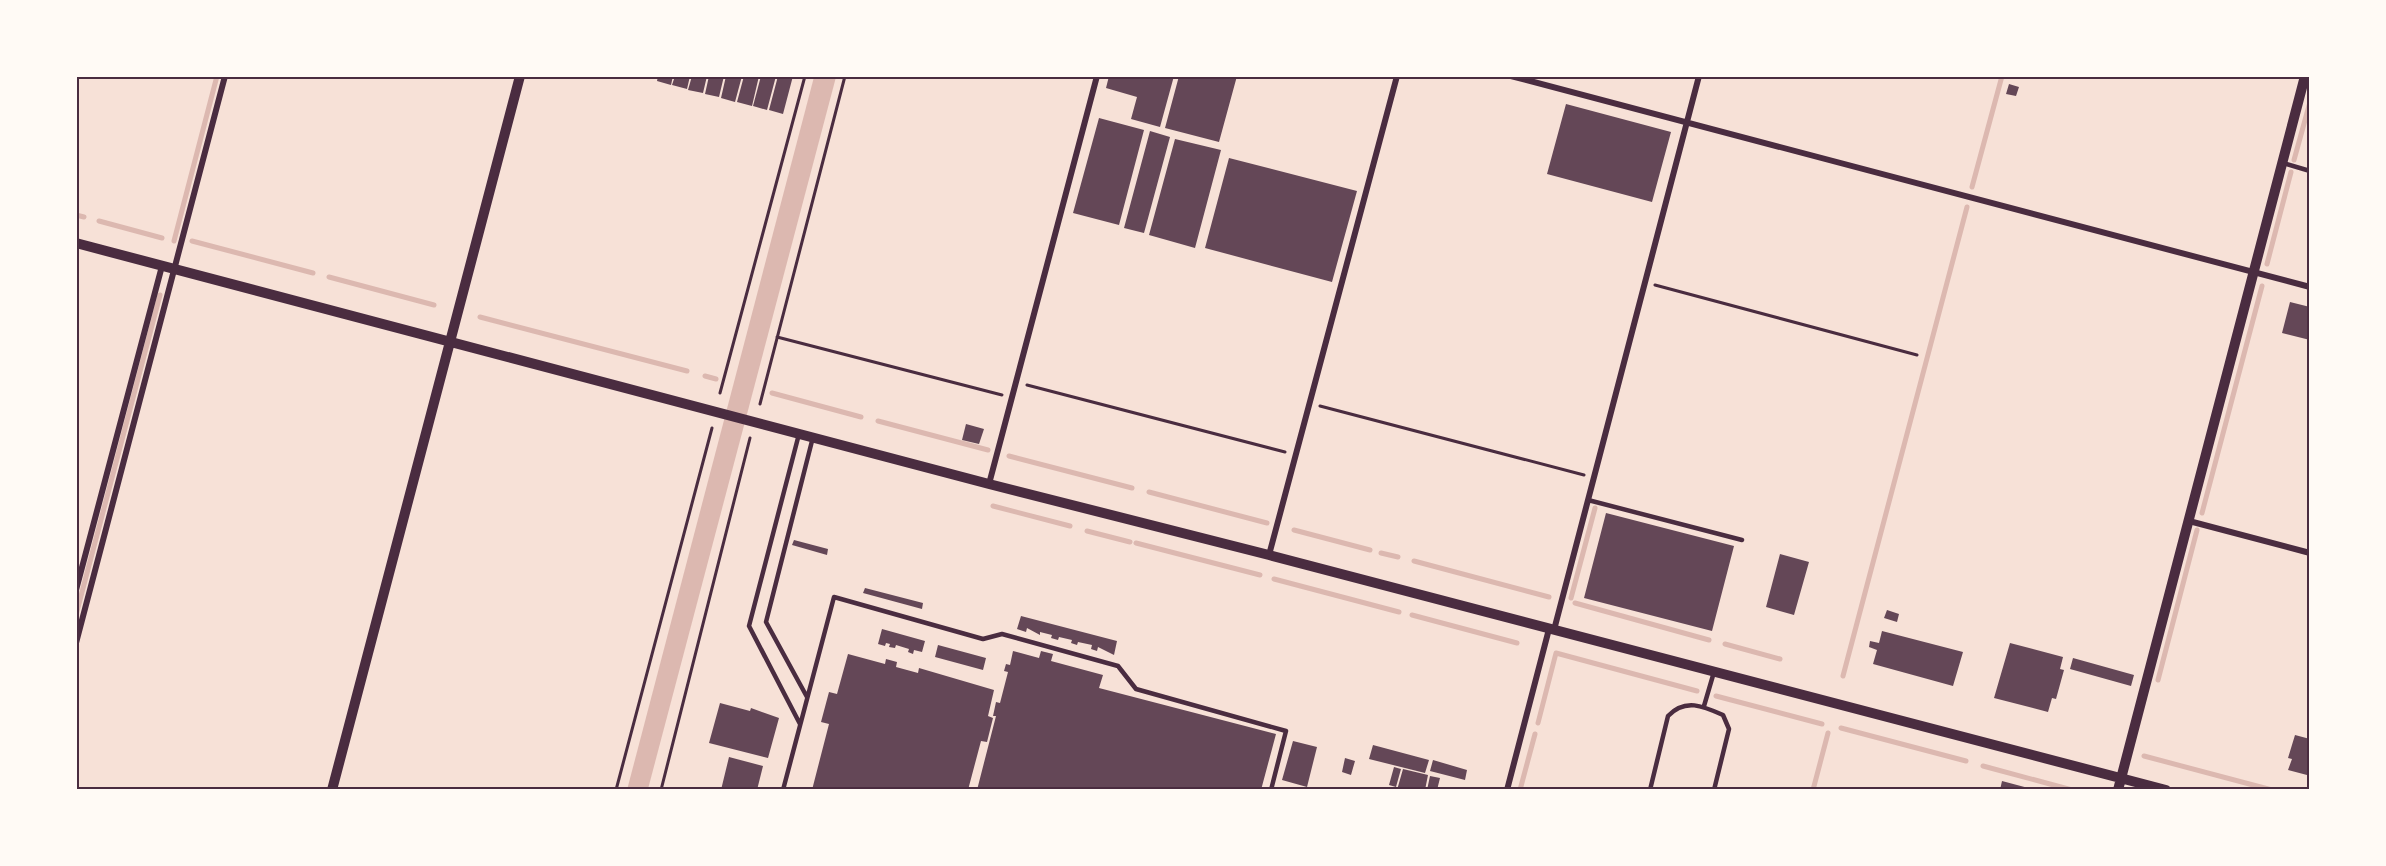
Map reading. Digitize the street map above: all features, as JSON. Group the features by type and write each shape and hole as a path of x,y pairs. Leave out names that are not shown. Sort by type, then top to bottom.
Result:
{"street":[{"path":"76,643 225,76"},
{"path":"332,789 520,76"},
{"path":"989,484 1097,76"},
{"path":"1269,555 1397,76"},
{"path":"1511,76 2310,287"},
{"path":"1506,789 1594,478 1699,76"},
{"path":"2118,789 2305,76"},
{"path":"76,243 989,484 2166,789"},
{"path":"76,590 162,266"},
{"path":"2189,521 2310,553"}],"lane":[{"path":"2283,163 2310,171"},
{"path":"799,434 748,626 800,724"},
{"path":"807,697 766,622 813,437"},
{"path":"1588,500 1742,540"},
{"path":"783,789 834,597 983,639 1002,634 1118,666 1136,689 1286,731 1271,789"},
{"path":"1704,706 1714,672"},
{"path":"1650,789 1668,716 1676,707 1692,704 1704,706 1723,715 1729,729 1714,789"}],"path":[{"path":"720,393 805,76"},
{"path":"760,404 845,76"},
{"path":"1645,282 1917,355"},
{"path":"777,337 1012,397"},
{"path":"1016,383 1296,455"},
{"path":"1310,403 1594,478"},
{"path":"616,789 712,428"},
{"path":"661,789 750,438"}],"shaded area":[{"path":"814,77 836,77 648,789 627,790"}],"building":[{"path":"658,76 673,76 671,85 657,81"},
{"path":"675,76 690,76 687,89 672,85"},
{"path":"692,76 707,76 703,93 688,90"},
{"path":"709,76 724,76 719,97 705,94"},
{"path":"726,76 742,76 735,102 721,98"},
{"path":"744,76 759,76 752,106 737,102"},
{"path":"761,76 776,76 767,110 753,106"},
{"path":"778,76 793,76 783,114 769,110"},
{"path":"1109,76 1174,76 1160,127 1131,119 1137,97 1106,88"},
{"path":"1179,76 1237,76 1219,142 1165,128"},
{"path":"2009,84 2019,87 2016,96 2006,94"},
{"path":"1566,104 1671,132 1652,202 1547,174"},
{"path":"1099,118 1144,130 1119,225 1073,213"},
{"path":"1150,131 1170,137 1144,233 1124,228"},
{"path":"1175,139 1221,150 1195,248 1149,235"},
{"path":"1229,158 1357,191 1332,282 1205,248"},
{"path":"2290,302 2310,307 2310,340 2282,333"},
{"path":"966,424 984,429 979,444 962,440"},
{"path":"1606,513 1734,546 1712,631 1584,598"},
{"path":"794,540 828,549 827,555 792,545"},
{"path":"1780,554 1809,562 1794,615 1766,607"},
{"path":"865,588 923,603 922,609 863,593"},
{"path":"1887,610 1899,614 1897,622 1884,618"},
{"path":"1021,616 1117,641 1114,655 1098,647 1097,651 1091,649 1092,645 1078,642 1077,645 1071,643 1072,640 1059,637 1058,640 1051,638 1052,635 1040,632 1040,635 1027,628 1026,632 1017,629"},
{"path":"882,629 925,641 922,652 914,650 913,654 908,652 909,649 896,645 895,648 889,647 890,644 886,643 885,646 878,644"},
{"path":"1882,631 1963,652 1953,686 1873,664 1877,650 1869,647 1870,641 1879,643"},
{"path":"2010,643 2063,657 2060,669 2064,670 2056,699 2052,698 2048,712 1994,698"},
{"path":"938,645 986,658 983,670 935,657"},
{"path":"1013,651 1039,658 1041,651 1053,654 1051,661 1103,675 1099,688 1276,734 1261,790 977,790 996,716 993,716 996,702 1000,703 1008,672 1004,671 1006,664 1010,665"},
{"path":"848,654 885,664 886,659 897,662 896,667 918,673 919,668 994,690 988,716 993,718 987,742 981,741 968,790 812,790 829,724 821,722 829,692 837,694"},
{"path":"2073,658 2134,675 2131,686 2070,669"},
{"path":"720,703 750,711 751,708 779,718 768,758 709,743"},
{"path":"2295,735 2310,739 2307,775 2288,770 2292,759 2288,758"},
{"path":"1293,741 1317,747 1307,787 1282,780"},
{"path":"1373,745 1429,760 1425,773 1369,759"},
{"path":"729,757 763,766 757,790 721,790"},
{"path":"1345,758 1355,761 1351,775 1342,772"},
{"path":"1433,760 1467,770 1465,780 1430,771"},
{"path":"1394,767 1401,769 1396,787 1389,785"},
{"path":"1403,769 1428,775 1425,790 1397,790"},
{"path":"1430,776 1440,778 1437,790 1427,790"},
{"path":"2002,781 2032,789 2032,790 2000,790"}],"waterway":[{"path":"174,241 217,76"},
{"path":"1972,187 2002,76"},
{"path":"2294,160 2310,102"},
{"path":"2267,264 2291,172"},
{"path":"1843,676 1967,207"},
{"path":"76,215 84,217"},
{"path":"99,221 162,238"},
{"path":"192,241 313,273"},
{"path":"329,277 434,305"},
{"path":"2202,513 2262,286"},
{"path":"76,615 160,295"},
{"path":"480,317 687,371"},
{"path":"705,376 716,379"},
{"path":"772,393 861,417"},
{"path":"878,421 988,450"},
{"path":"1009,456 1132,488"},
{"path":"1149,492 1267,523"},
{"path":"993,506 1070,526"},
{"path":"1571,598 1595,508"},
{"path":"1294,530 1370,550"},
{"path":"2158,680 2197,530"},
{"path":"1087,531 1130,542"},
{"path":"1136,543 1260,575"},
{"path":"1381,553 1398,557"},
{"path":"1414,561 1549,597"},
{"path":"1274,579 1399,612"},
{"path":"1575,603 1709,640"},
{"path":"1412,615 1517,643"},
{"path":"1725,644 1780,659"},
{"path":"1538,723 1556,653 1697,691"},
{"path":"1716,696 1822,724"},
{"path":"1841,728 1966,761"},
{"path":"1813,790 1828,733"},
{"path":"1520,790 1535,734"},
{"path":"2144,756 2272,790"},
{"path":"1983,766 2072,790"}]}
